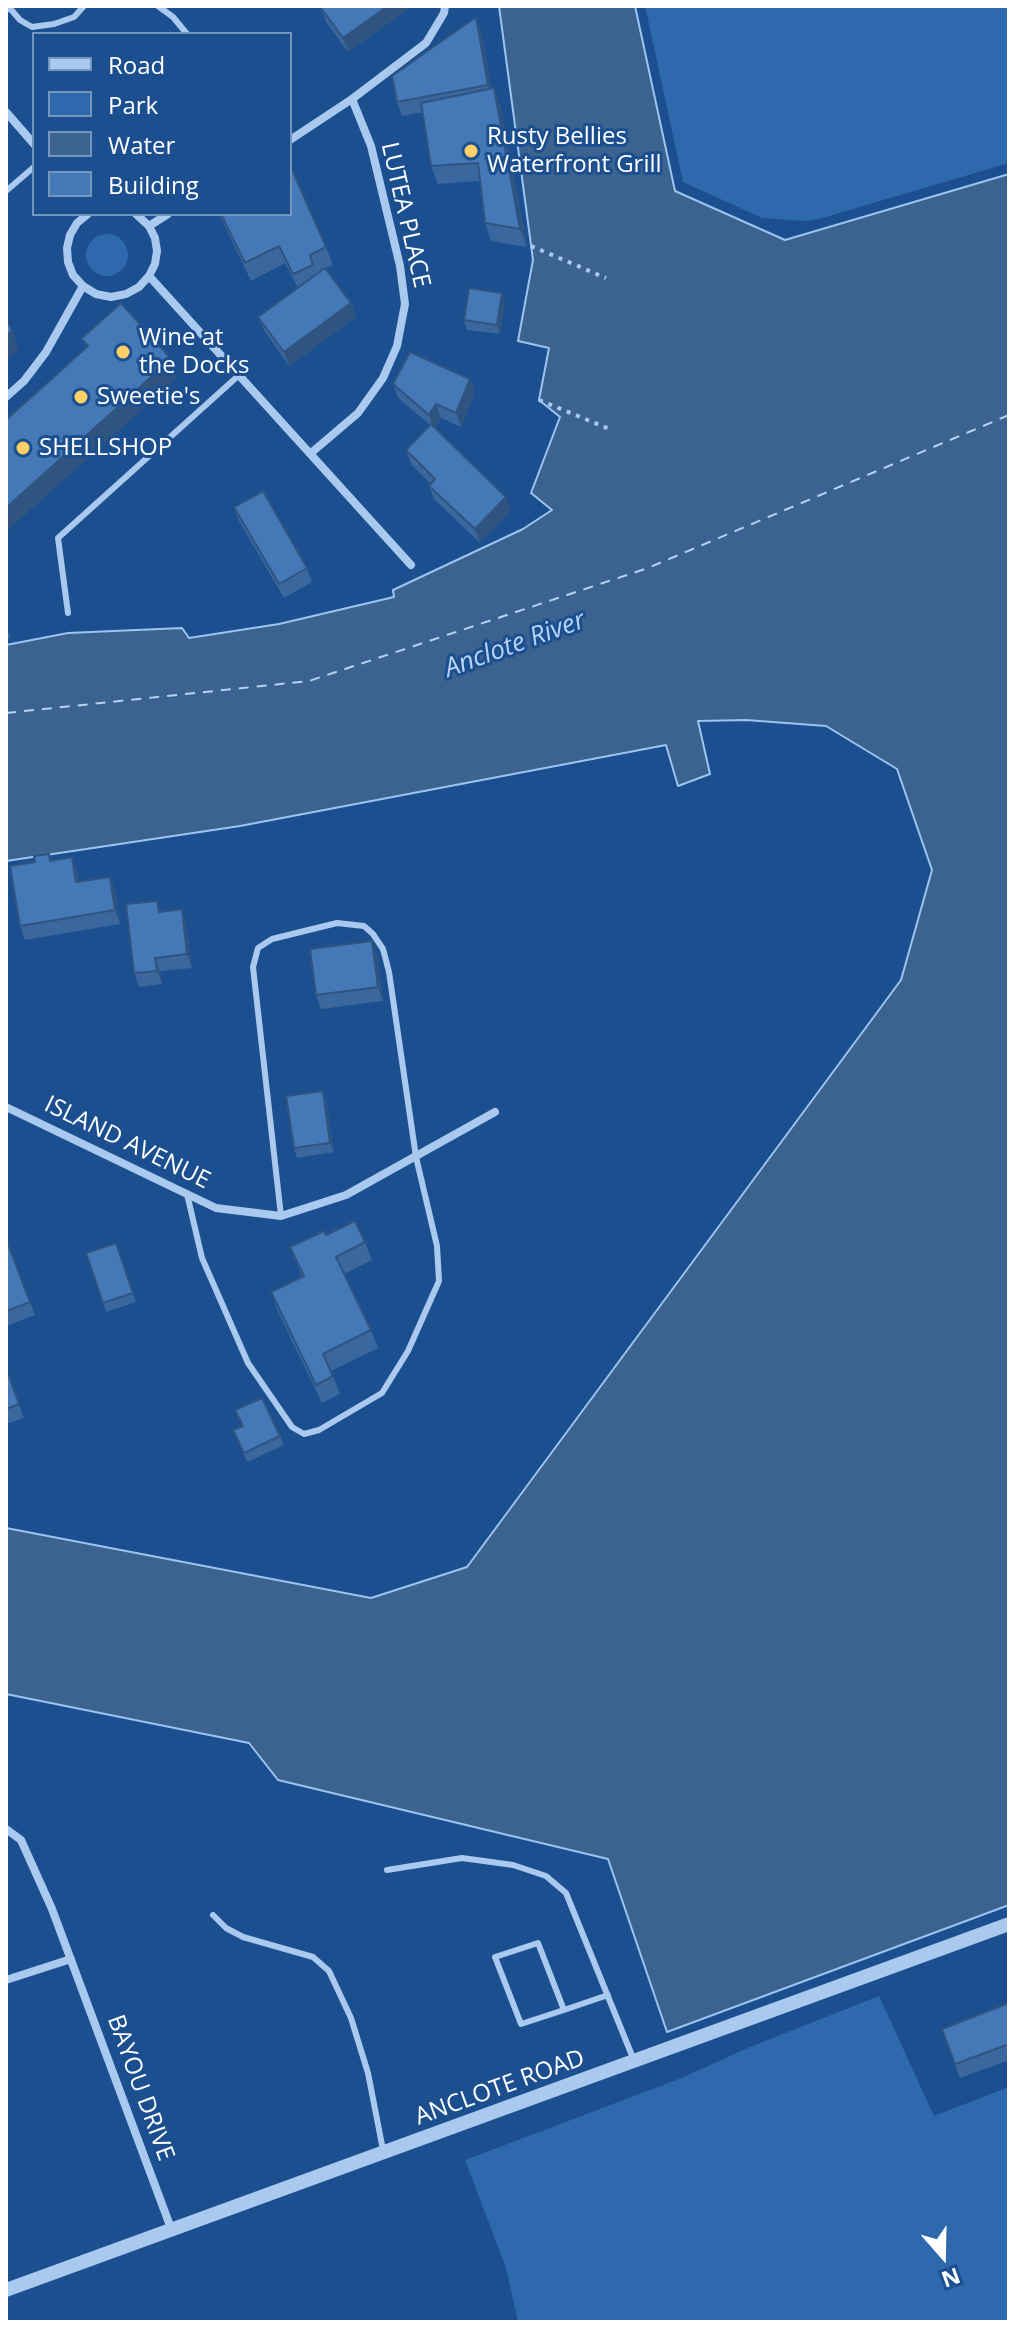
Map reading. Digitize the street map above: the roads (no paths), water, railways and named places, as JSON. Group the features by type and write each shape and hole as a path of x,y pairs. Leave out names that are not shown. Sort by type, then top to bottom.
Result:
{"street":[{"path":"292,139 352,99 426,43 445,6"},
{"name":"LUTEA PLACE","path":"311,453 358,413 383,378 397,346 405,304 400,266 371,146 352,99"},
{"path":"6,112 32,142"},
{"path":"86,216 70,235 68,262 73,275 83,286 96,294 111,297 139,287 155,264 155,238 149,226 138,216"},
{"path":"149,226 165,216"},
{"path":"149,276 411,565"},
{"path":"6,397 24,381 46,352 83,286"},
{"name":"ISLAND AVENUE","path":"6,1107 216,1208 281,1216 346,1195 495,1112"},
{"name":"BAYOU DRIVE","path":"6,1829 21,1840 52,1909 172,2231"},
{"name":"ANCLOTE ROAD","path":"6,2290 1009,1924"},
{"path":"6,1980 71,1959"}],"lane":[{"path":"8,7 32,27 74,17 84,6"},
{"path":"158,6 185,32"},
{"path":"6,191 32,169"},
{"path":"68,613 58,538 238,376"},
{"path":"187,1194 202,1258 248,1363 292,1427 304,1434 319,1430 382,1393 408,1351 439,1281 437,1246 416,1157 389,972 383,949 364,926 337,923 272,939 258,948 253,967 281,1216"},
{"path":"387,1870 462,1858 513,1865 546,1876 566,1893 635,2062"},
{"path":"213,1915 226,1928 243,1937 313,1957 329,1971 351,2018 368,2073 384,2154"},
{"path":"564,2010 538,1943 495,1957 521,2024 564,2010 608,1995"}],"water":[{"name":"Anclote River","path":"499,6 635,6 675,191 785,240 1009,174 1009,1905 667,2032 608,1859 278,1780 249,1743 6,1694 6,1528 371,1598 467,1567 901,980 932,870 897,769 826,726 746,720 698,721 710,774 678,786 666,745 240,826 6,861 6,645 68,633 182,628 189,638 279,624 394,597 393,590 523,529 552,510 531,493 560,417 539,400 549,348 518,341 533,260"}],"place":[{"name":"Rusty Bellies Waterfront Grill","path":"471,151"},
{"name":"Wine at the Docks","path":"123,352"},
{"name":"Sweetie's","path":"81,397"},
{"name":"SHELLSHOP","path":"23,448"}]}
